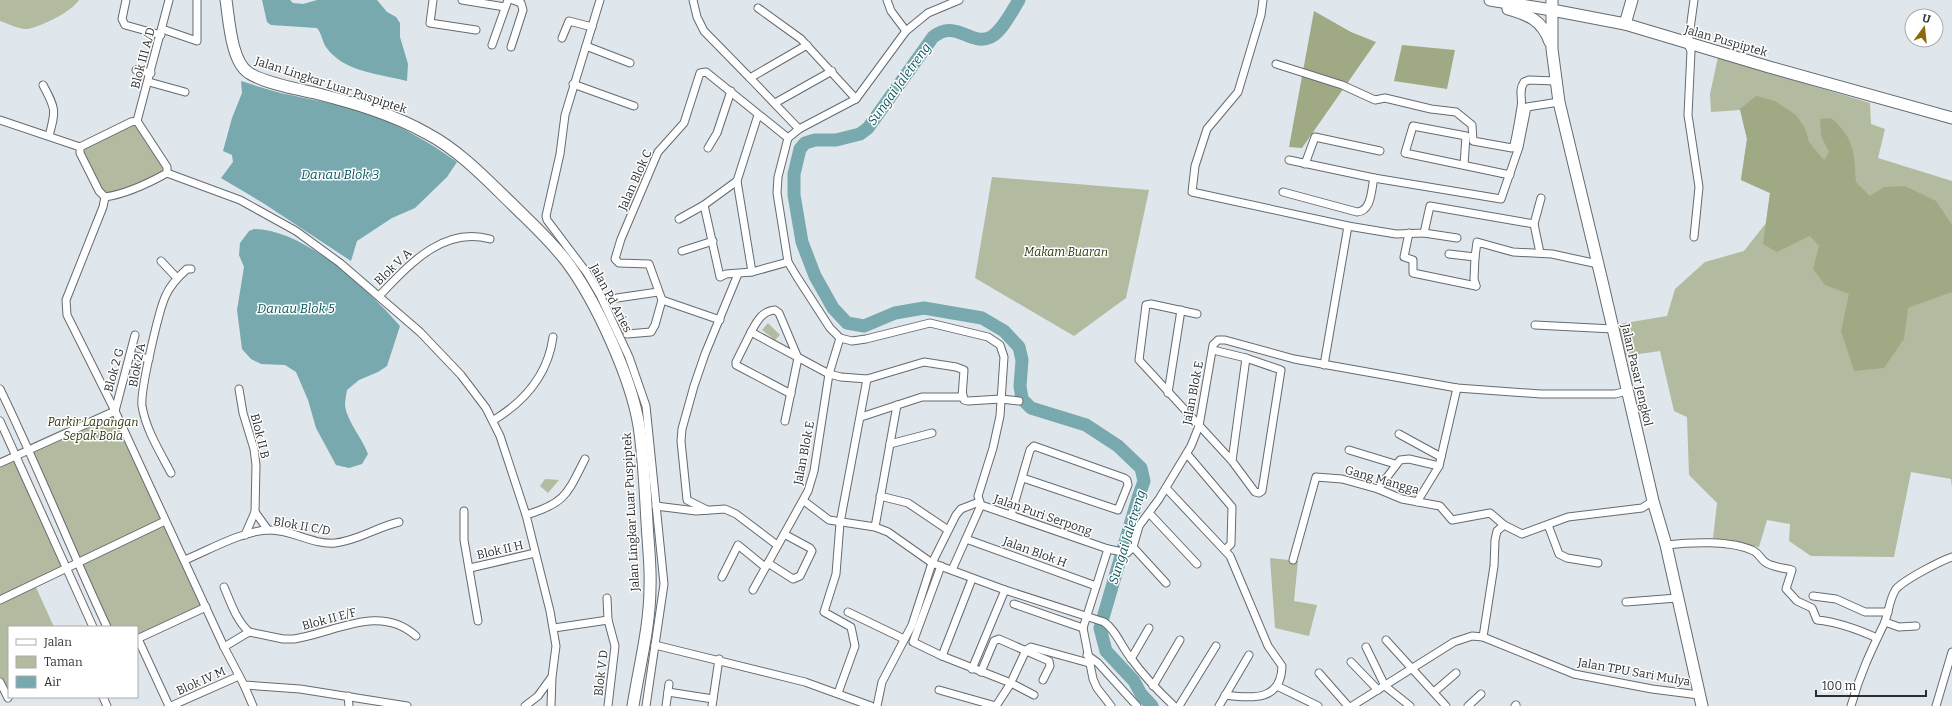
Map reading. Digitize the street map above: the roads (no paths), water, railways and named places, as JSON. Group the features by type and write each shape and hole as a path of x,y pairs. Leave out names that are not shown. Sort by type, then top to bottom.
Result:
{"main road":[{"name":"Jalan Lingkar Luar Puspiptek","path":"226,0 230,33 242,67 248,73 276,83 384,113 416,127 442,142 480,173 542,233 567,262 587,294 607,333 625,378 639,423 643,463 650,587 647,622 633,706"},
{"path":"1482,0 1528,15 1546,31 1552,48"},
{"name":"Jalan Puspiptek","path":"1490,0 1552,5 1625,24 1688,44 1952,118"},
{"path":"1625,24 1632,0"},
{"path":"1552,5 1552,48"},
{"name":"Jalan Pasar Jengkol","path":"1552,48 1555,81 1559,102 1653,502 1666,545 1702,706"}],"street":[{"path":"126,0 122,19 125,25 197,41 197,0"},
{"name":"Blok III A/D","path":"138,121 169,0"},
{"path":"433,0 430,23 476,30"},
{"path":"462,0 507,3 492,45"},
{"path":"511,47 523,10 521,3 513,0"},
{"name":"Jalan Pd Aries","path":"600,0 573,84 565,115 560,154 546,218 600,295 629,357 646,406 664,572 662,598 646,706"},
{"path":"693,0 697,17 704,31 799,128"},
{"path":"887,0 891,10 906,31"},
{"path":"840,338 830,328 788,262 777,193 778,177 788,138 799,128 856,99 906,31 928,13 959,0"},
{"path":"1263,0 1261,15 1238,92 1207,129 1195,166 1192,190 1194,193 1348,226 1396,234 1424,233 1457,238"},
{"path":"1694,0 1688,44 1691,51 1688,115 1699,187 1694,237"},
{"path":"758,8 778,21 807,45 856,99"},
{"path":"562,38 569,21 592,27"},
{"path":"750,78 807,45"},
{"path":"586,46 630,63"},
{"path":"1276,64 1342,85 1374,100 1385,98 1434,110 1456,112 1472,125 1473,141 1512,148 1514,145 1522,105 1520,100 1522,84 1526,80 1555,81"},
{"path":"136,70 151,73"},
{"name":"Jalan Blok C","path":"658,292 648,263 619,263 615,259 621,239 658,152 684,123 698,75 702,72 706,72 788,138"},
{"path":"775,103 832,72"},
{"path":"149,82 186,92"},
{"path":"573,84 634,106"},
{"path":"43,85 54,104 55,111 48,136"},
{"path":"708,148 717,133 731,91"},
{"path":"1289,160 1374,178 1501,199 1519,148 1527,108 1559,102"},
{"path":"752,272 737,181 758,115"},
{"path":"0,120 80,147 131,122 138,121 167,167 167,172"},
{"path":"1464,165 1466,136 1413,126 1406,153 1510,175"},
{"path":"1305,164 1315,136 1380,151"},
{"path":"80,147 80,153 96,184 105,197 104,207 66,300 65,310 115,411 165,521 185,560 224,647 253,706"},
{"path":"105,197 114,196 167,172 226,194 281,222 340,264 380,295 443,355 474,391 494,420 526,515 554,628 556,646 552,678 551,706"},
{"path":"1283,192 1361,211 1368,206 1374,178"},
{"path":"679,219 704,205 737,181"},
{"path":"1540,253 1534,224 1541,198"},
{"path":"704,205 720,277 726,274 752,272 788,262"},
{"path":"1424,233 1430,206 1534,224"},
{"path":"1348,226 1324,365 1457,388 1541,394 1615,394 1627,391"},
{"path":"1409,233 1404,257 1413,260 1413,273 1476,286 1474,279 1477,242 1513,252 1552,254 1598,264"},
{"name":"Blok V A","path":"380,295 417,258 436,246 462,237 473,236 490,239"},
{"path":"682,251 713,241"},
{"path":"1449,254 1475,257"},
{"path":"161,261 177,278"},
{"name":"Blok 2 A","path":"171,473 149,429 142,404 150,359 165,297 177,278 187,269 191,269"},
{"path":"707,510 687,500 681,441 694,386 738,274"},
{"path":"617,298 658,292 662,300 655,325 651,332 626,334"},
{"path":"662,300 720,320"},
{"path":"1197,314 1151,304 1145,307 1138,360 1232,461 1255,492 1261,493 1281,372 1279,369 1246,358 1213,350"},
{"path":"785,421 791,394 798,358 780,313 775,310 766,312 758,321 736,362 736,365 791,394"},
{"path":"1168,392 1181,310"},
{"name":"Jalan Puri Serpong","path":"840,338 852,341 866,339 930,323 992,338 1000,345 1004,357 1001,399 999,423 978,496 980,504 1110,550"},
{"path":"1535,325 1613,329"},
{"path":"752,332 829,374 867,379 924,362 964,370 963,395 964,400 968,402 1001,399 1019,401"},
{"name":"Blok 2 G","path":"115,411 135,335"},
{"path":"494,420 508,411 536,381 548,361 553,337"},
{"name":"Jalan Blok E","path":"752,590 804,501 814,471 829,374 840,338"},
{"name":"Jalan Blok E","path":"1110,550 1126,554 1133,547 1138,530 1150,514 1186,454 1199,426 1215,342 1225,340 1324,365"},
{"path":"130,355 150,359"},
{"path":"1232,461 1246,358"},
{"path":"838,693 856,646 851,627 824,612 836,574 840,523 867,379"},
{"path":"1417,502 1439,466 1457,388"},
{"path":"0,389 30,450 76,562 107,626"},
{"name":"Blok II B","path":"239,389 243,413 254,449 256,464 254,512 245,535"},
{"path":"861,417 922,397 960,397 963,395"},
{"path":"874,528 897,405"},
{"path":"0,463 115,411"},
{"path":"0,421 65,568 93,626"},
{"path":"890,444 932,433"},
{"path":"1399,434 1441,457"},
{"path":"1010,515 1032,448 1038,446 1127,480 1128,485 1118,510 1023,478"},
{"path":"1349,450 1395,464"},
{"path":"1186,454 1232,507 1231,544 1225,550"},
{"path":"526,515 551,506 568,492 585,458"},
{"path":"1378,489 1395,464 1400,460 1409,459 1439,466"},
{"name":"Gang Mangga","path":"1293,560 1316,477 1342,479 1378,489 1402,499 1440,506 1452,520 1490,512 1504,525 1522,534 1568,518 1642,508 1653,502"},
{"path":"1166,488 1225,550 1234,564 1268,646 1282,666 1277,686 1269,694 1249,698 1225,695"},
{"path":"880,496 908,502 948,530"},
{"path":"804,501 829,520 874,528 893,535 932,562 941,566 1005,590 1104,622 1113,630 1131,659 1153,686 1174,706"},
{"path":"877,706 882,682 912,625 932,562 948,530 961,509 980,504"},
{"path":"952,570 980,504"},
{"path":"656,506 696,511 720,508 732,512 777,545"},
{"name":"Blok II H","path":"464,511 464,540 478,621"},
{"path":"254,512 268,530"},
{"path":"1150,514 1197,564"},
{"path":"0,600 76,562 165,521"},
{"name":"Blok II C/D","path":"185,560 245,535 268,530 317,542 334,543 344,541 388,524 399,522"},
{"path":"1483,637 1494,566 1495,540 1497,531 1504,525"},
{"path":"1548,525 1559,554 1567,558 1598,564"},
{"path":"722,577 738,545 767,565 793,579 800,576 812,551 810,548 784,534"},
{"name":"Jalan Blok H","path":"966,539 1096,586"},
{"path":"1666,545 1692,542 1727,544 1755,552 1766,563 1792,570 1786,590 1797,601 1812,608 1817,620 1850,626 1877,638"},
{"path":"1133,547 1166,583"},
{"path":"1110,550 1096,586 1089,617 1083,628 1087,655 1097,688 1111,706"},
{"name":"Blok II H","path":"470,568 535,553"},
{"path":"1851,706 1860,675 1885,622 1892,598 1897,588 1928,569 1952,557"},
{"path":"941,566 913,640 914,643 972,669 1012,680 1034,695"},
{"path":"942,656 972,578"},
{"path":"224,588 237,616 249,632 224,647"},
{"path":"972,669 1005,590"},
{"path":"1814,596 1836,599 1865,612 1888,612"},
{"name":"Blok V D","path":"607,598 608,620 615,646 608,706"},
{"path":"1626,602 1677,598"},
{"path":"1014,604 1083,628"},
{"path":"138,639 206,606"},
{"path":"848,612 904,639"},
{"name":"Blok II E/F","path":"249,632 284,639 294,639 322,633 356,622 377,620 408,629 416,636"},
{"path":"554,628 608,620"},
{"path":"1885,622 1899,628 1916,626"},
{"path":"1131,659 1149,628"},
{"name":"Jalan TPU Sari Mulya","path":"1352,706 1412,668 1464,638 1472,636 1483,637 1574,674 1652,689 1699,695"},
{"path":"981,672 994,641 997,639 1026,650 1050,662 1050,666 1043,680"},
{"path":"1153,686 1180,640"},
{"path":"1386,640 1446,706"},
{"path":"138,641 170,706"},
{"path":"655,645 719,659 798,680 871,706"},
{"path":"939,690 996,706 1012,680 1026,650 1031,646 1089,663"},
{"path":"1179,706 1216,646"},
{"path":"1366,647 1385,686 1410,706"},
{"path":"1936,706 1950,667 1952,652"},
{"path":"1087,655 1098,663 1137,706"},
{"path":"1220,706 1249,655"},
{"path":"666,706 668,688 713,702 719,659"},
{"path":"1351,662 1378,690"},
{"path":"1318,673 1348,706"},
{"path":"1434,692 1456,673"},
{"name":"Blok IV M","path":"170,706 239,676"},
{"path":"524,706 538,696 552,678"},
{"path":"0,682 8,696"},
{"path":"244,685 300,689 407,706"},
{"path":"1277,686 1318,706"},
{"path":"1468,706 1481,694"},
{"path":"348,696 349,706"},
{"path":"9,698 11,706"}],"water":[{"path":"262,0 290,0 293,3 303,4 317,0 377,0 387,12 396,17 400,23 400,37 408,64 407,81 363,71 342,62 326,47 317,28 271,25 267,22"},
{"name":"Danau Blok 3","path":"241,81 278,92 349,108 380,118 414,135 457,162 447,177 415,208 392,218 357,241 351,261 263,203 221,178 233,162 232,155 223,151 232,118 242,93"},
{"name":"Danau Blok 5","path":"254,229 273,232 294,239 314,250 353,279 387,311 400,326 387,366 378,372 359,380 347,390 345,404 346,412 368,454 362,464 349,468 336,465 316,428 308,400 296,372 285,365 261,364 251,359 242,349 237,310 244,267 239,255 240,243 249,231"}],"waterway":[{"name":"Sungai Jaletreng","path":"1019,0 1003,25 991,37 976,39 956,31 949,30 941,32 933,37 868,128 860,134 836,140 815,140 805,143 800,149 794,174 794,195 802,242 815,276 833,308 847,323 864,326 895,313 924,308 982,318 1004,331 1019,347 1022,360 1020,386 1022,399 1031,408 1086,425 1118,446 1141,468 1144,481 1100,628 1106,651 1134,681 1141,694 1152,706"}],"park label":[{"name":"Makam Buaran","path":"1066,252"},
{"name":"Parkir Lapangan Sepak Bola","path":"93,429"}]}
